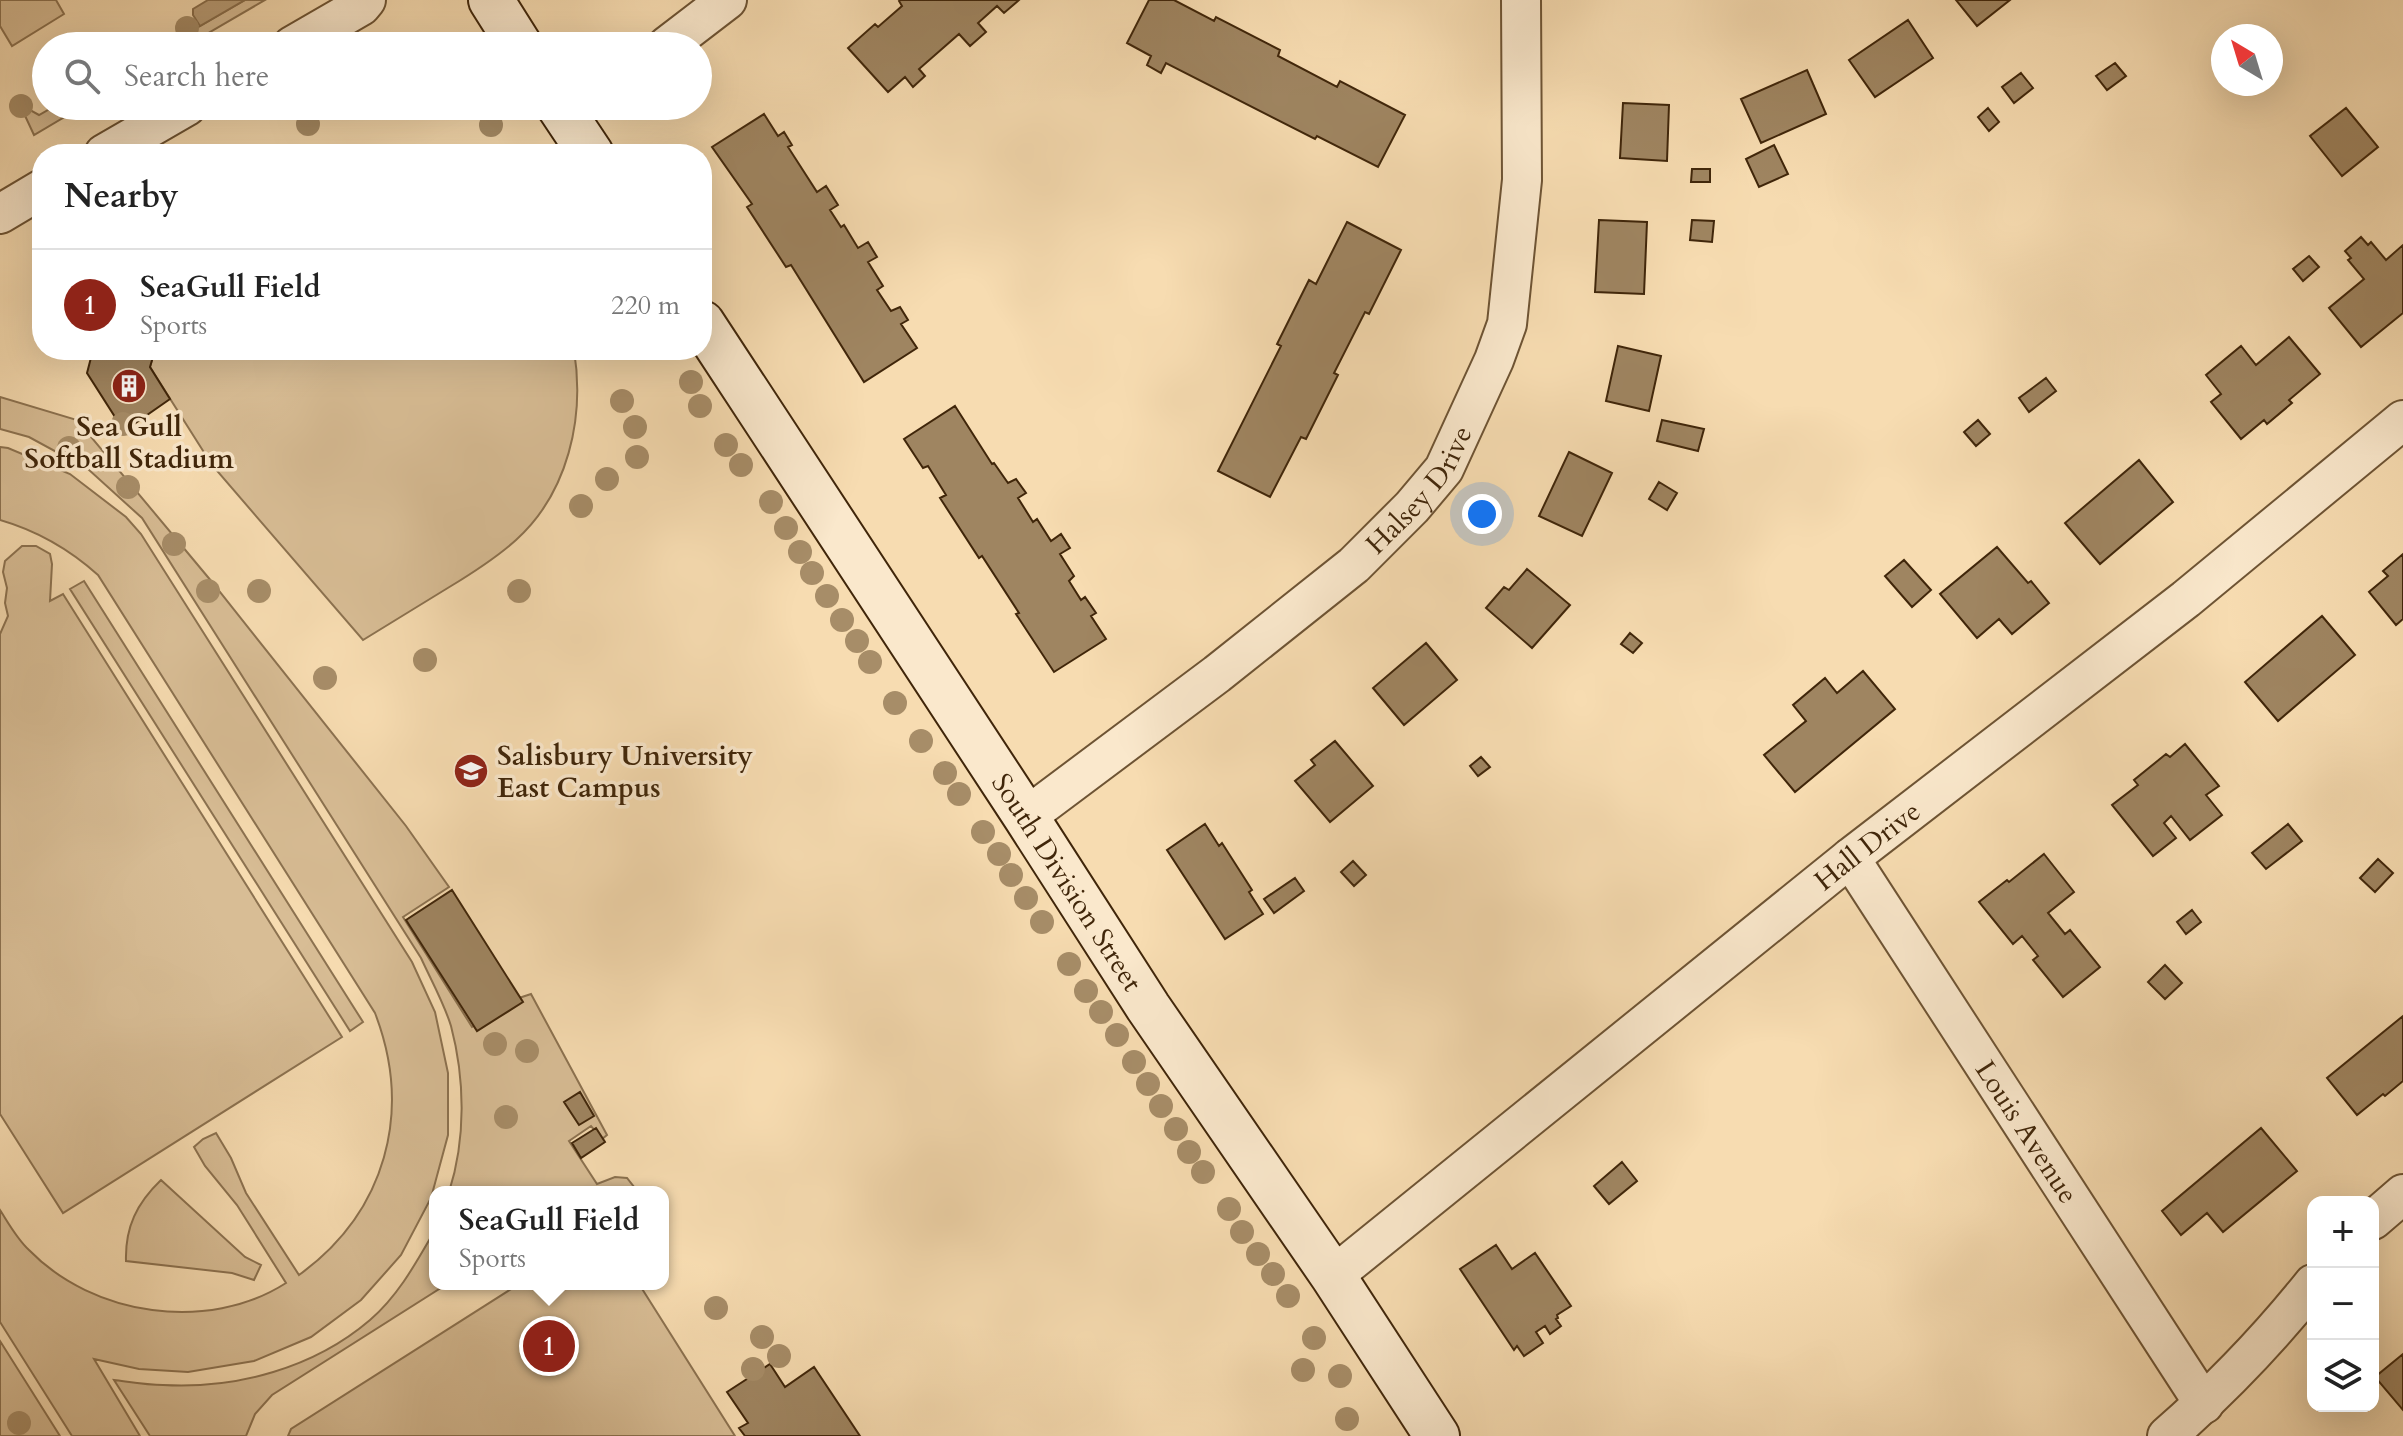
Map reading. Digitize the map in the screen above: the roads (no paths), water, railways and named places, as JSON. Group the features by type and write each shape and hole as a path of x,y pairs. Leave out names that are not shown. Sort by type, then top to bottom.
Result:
{"street":[{"path":"316,32 366,0"},
{"path":"491,0 511,32"},
{"path":"685,32 727,0"},
{"name":"Halsey Drive","path":"1026,817 1217,674 1354,565 1412,507 1444,469 1494,360 1507,324 1522,180 1521,0"},
{"path":"121,144 163,120"},
{"path":"0,214 32,195"},
{"name":"South Division Street","path":"712,338 1148,1007 1333,1276 1437,1436"},
{"name":"Hall Drive","path":"1333,1276 1850,858 2186,599 2403,420"},
{"name":"Louis Avenue","path":"1850,858 2204,1404"},
{"path":"2379,1215 2403,1194"},
{"path":"2167,1436 2204,1404 2284,1321 2307,1292"}],"place":[{"name":"Sea Gull Softball Stadium","path":"129,386"},
{"name":"Salisbury University East Campus","path":"471,771"},
{"name":"SeaGull Field","path":"549,1346"}]}
